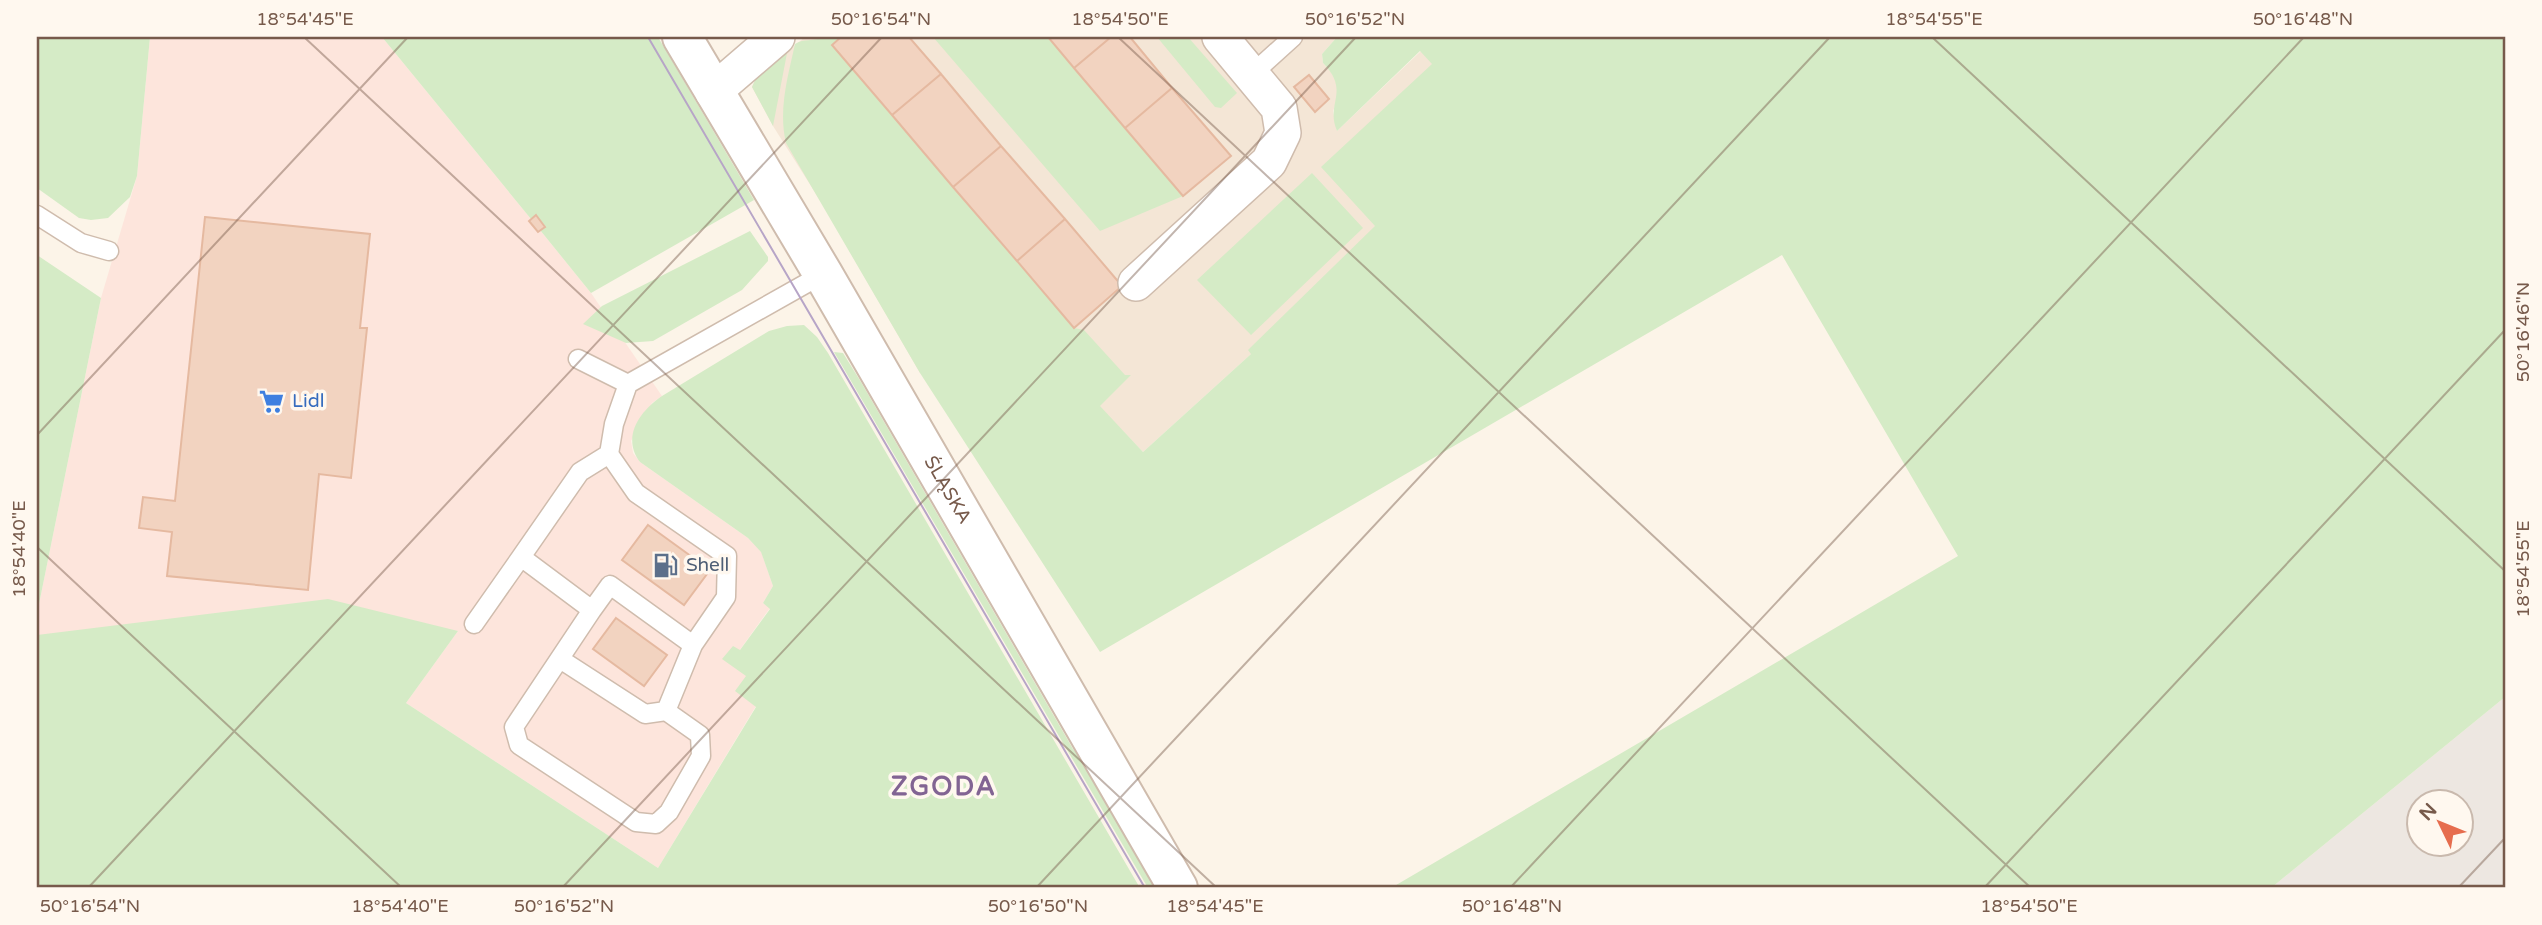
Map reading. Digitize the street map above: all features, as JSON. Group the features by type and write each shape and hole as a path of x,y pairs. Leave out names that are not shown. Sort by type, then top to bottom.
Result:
{"street":[{"name":"ŚLĄSKA","path":"682,37 823,274 1178,888"},
{"path":"713,92 777,37"},
{"path":"1136,284 1269,162 1283,133 1279,108 1220,37"}],"lane":[{"path":"1251,75 1293,37"},
{"path":"37,215 80,243 109,251"},
{"path":"666,711 693,645 726,597 727,556 636,493 609,454 614,424 628,384 823,274"},
{"path":"578,359 628,384"},
{"path":"474,624 580,472 609,454"},
{"path":"521,557 593,610"},
{"path":"559,659 645,714 666,711 700,735 701,755 669,811 656,824 636,822 519,746 514,727 559,659 610,585 693,645"}],"shaded area":[{"path":"150,37 382,37 531,219 529,221 538,232 540,230 591,293 662,396 652,403 631,441 633,453 640,462 748,538 761,551 773,586 763,603 770,608 739,651 756,706 658,868 406,703 458,631 37,635 37,614 101,298 137,176"},
{"path":"805,37 1337,37 1322,54 1323,63 1337,83 1338,98 1333,111 1337,131 1421,51 1449,81 1436,257 1251,354 1143,452 1099,406 1130,375 953,390 920,373 752,87 757,76"},
{"path":"2505,697 2505,888 2271,888"}],"green space":[{"path":"37,37 150,37 137,176 130,197 108,218 79,218 37,188"},
{"path":"382,37 658,37 754,200 591,293 540,230 545,226 536,215 531,219"},
{"path":"824,37 841,37 832,45 1074,328 1084,330 1125,375 1131,375 1100,406 1143,452 1251,354 1248,350 1375,226 1321,167 1432,64 1420,51 1337,131 1334,113 1337,90 1331,73 1323,63 1322,54 1337,37 2505,37 2505,697 2271,888 1391,888 1958,556 1782,255 1100,652 920,373 786,143 783,106 795,44"},
{"path":"933,37 1048,37 1183,196 1100,231"},
{"path":"1157,37 1188,37 1237,93 1221,108 1215,107"},
{"path":"788,48 773,126 752,87 757,76"},
{"path":"1312,173 1363,228 1251,335 1197,280"},
{"path":"750,231 768,261 742,290 653,341 626,343 583,324 602,306"},
{"path":"37,255 101,298 37,614"},
{"path":"804,325 828,353 1140,888 37,888 37,635 328,599 458,631 406,703 658,868 756,707 735,691 746,676 722,659 733,646 740,650 770,609 763,603 773,586 761,552 748,538 640,462 632,443 633,434 640,417 662,396 769,331"},
{"path":"834,352 843,353 861,382 1073,749 1157,888 1148,888"}],"building":[{"path":"841,37 909,37 941,74 892,115 832,45"},
{"path":"1048,37 1111,37 1074,68"},
{"path":"1111,37 1130,37 1172,88 1125,128 1074,68"},
{"path":"941,74 1001,146 953,187 892,115"},
{"path":"1309,75 1329,99 1315,112 1294,87"},
{"path":"1172,88 1231,156 1183,196 1125,128"},
{"path":"1001,146 1065,219 1017,261 953,187"},
{"path":"536,215 545,227 538,232 529,221"},
{"name":"Lidl","path":"205,217 370,234 360,328 367,328 351,478 319,474 308,590 167,576 172,532 139,528 143,497 175,501"},
{"path":"1065,219 1122,286 1074,328 1017,261"},
{"name":"Shell","path":"648,525 710,570 684,605 622,560"},
{"path":"616,618 667,655 644,686 593,649"}],"tram line":[{"path":"648,37 1145,888"}],"place":[{"name":"Lidl","path":"272,401"},
{"name":"Shell","path":"666,565"}],"district":[{"name":"ZGODA","path":"944,786"}]}
